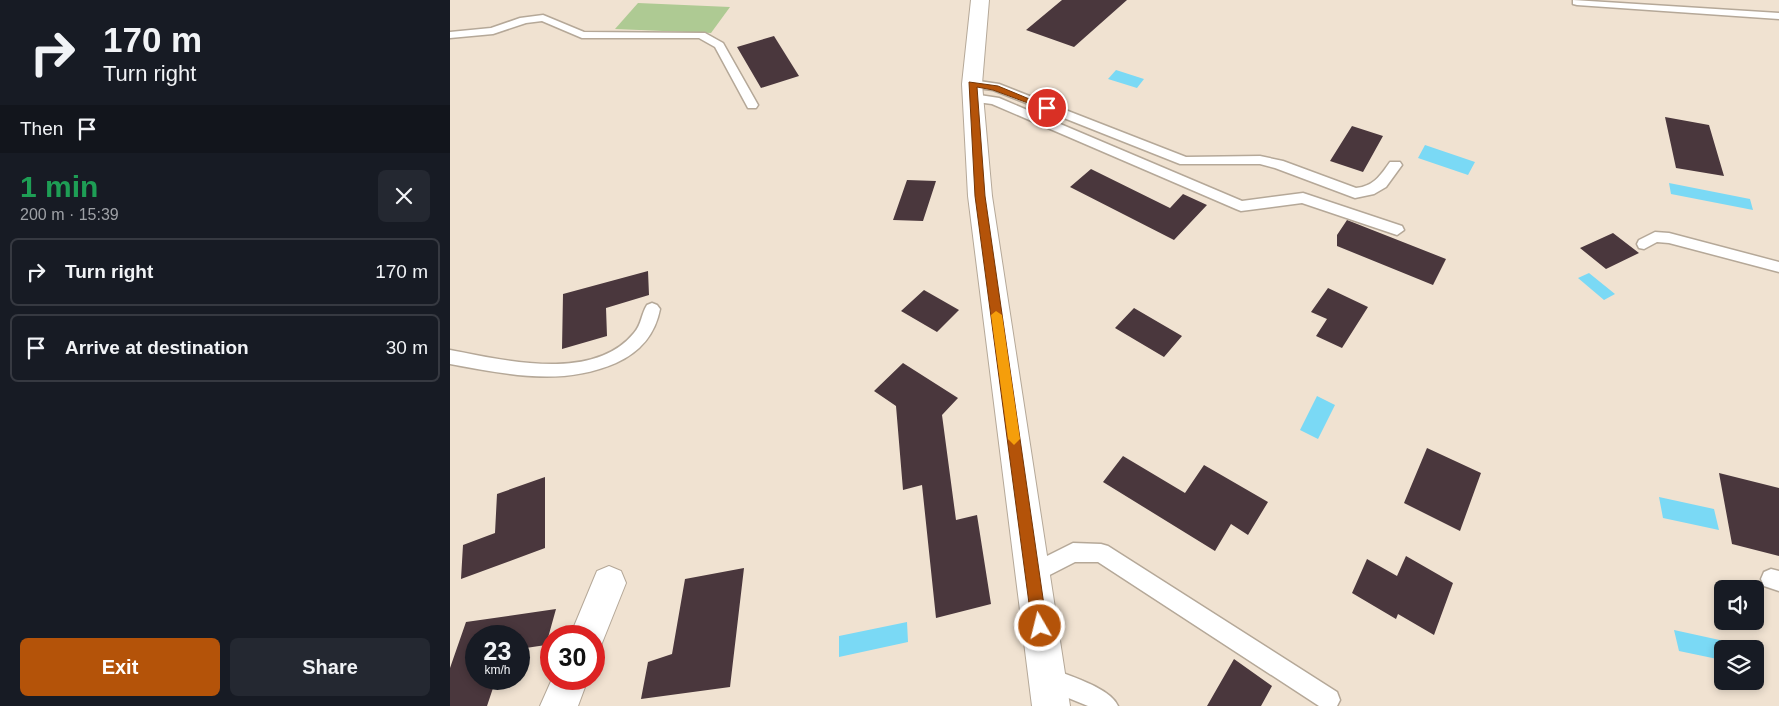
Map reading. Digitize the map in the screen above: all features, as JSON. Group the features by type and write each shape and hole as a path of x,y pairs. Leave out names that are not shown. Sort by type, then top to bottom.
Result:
{"street":[{"path":"980,0 973,91 980,196 1051,706"},
{"path":"592,625 609,583"},
{"path":"559,706 566,690"}],"lane":[{"path":"1714,0 1725,12"},
{"path":"1577,2 1603,2 1779,16"},
{"path":"450,36 493,31 524,20 543,18 582,35 701,35 718,45 752,105"},
{"path":"973,91 995,87 1185,161 1260,160 1278,164 1355,193 1369,191 1381,184 1395,165"},
{"path":"973,91 1241,206 1302,198 1397,230"},
{"path":"1644,244 1655,237 1669,238 1779,267"},
{"path":"450,357 528,371 564,372 601,364 629,349 650,326 652,309"},
{"path":"1032,574 1073,552 1101,553 1329,700"},
{"path":"1047,678 1097,699 1107,706"}],"green space":[{"path":"638,3 730,7 711,33 615,29"}],"water":[{"path":"1116,70 1144,79 1137,88 1108,79"},
{"path":"1425,145 1475,162 1468,175 1418,158"},
{"path":"1669,183 1750,199 1753,210 1671,194"},
{"path":"1589,273 1615,294 1604,300 1578,278"},
{"path":"1317,396 1335,405 1318,439 1300,430"},
{"path":"1659,497 1714,509 1719,530 1663,518"},
{"path":"907,622 908,642 839,657 839,636"},
{"path":"1674,630 1720,640 1714,640 1714,658 1679,651"}],"building":[{"path":"1062,0 1127,0 1074,47 1026,30"},
{"path":"774,36 799,76 761,88 737,47"},
{"path":"1665,117 1709,125 1724,176 1676,168"},
{"path":"1352,126 1383,136 1363,172 1330,161"},
{"path":"1091,169 1170,208 1183,194 1207,205 1174,240 1070,187"},
{"path":"907,180 936,181 923,221 893,220"},
{"path":"1347,220 1446,259 1433,285 1337,246 1337,235"},
{"path":"1613,233 1639,253 1606,269 1580,248"},
{"path":"648,271 649,295 606,308 607,336 562,349 563,294"},
{"path":"1328,288 1368,307 1342,348 1316,336 1327,319 1311,312"},
{"path":"924,290 959,310 937,332 901,311"},
{"path":"1134,308 1182,336 1164,357 1115,328"},
{"path":"903,363 958,398 942,415 956,520 977,515 991,604 936,618 922,485 903,490 896,406 874,391"},
{"path":"1427,448 1481,473 1460,531 1404,503"},
{"path":"1123,456 1185,493 1204,465 1268,502 1248,535 1231,524 1215,551 1103,482"},
{"path":"1719,473 1779,488 1779,556 1732,544"},
{"path":"545,477 545,548 461,579 463,545 495,533 497,494"},
{"path":"1406,556 1453,583 1434,635 1398,614 1396,619 1352,593 1367,559 1397,576"},
{"path":"744,568 730,687 641,699 648,662 672,654 685,579"},
{"path":"556,609 552,625 540,625 540,646 530,647 530,625 465,625 465,690 492,690 487,706 450,706 450,668 466,622"},
{"path":"1234,659 1272,686 1261,706 1207,706"}],"slow traffic":[{"path":"996,315 1014,439"}],"route":[{"path":"1040,626 980,196 972,84 995,87 1047,108"}]}
